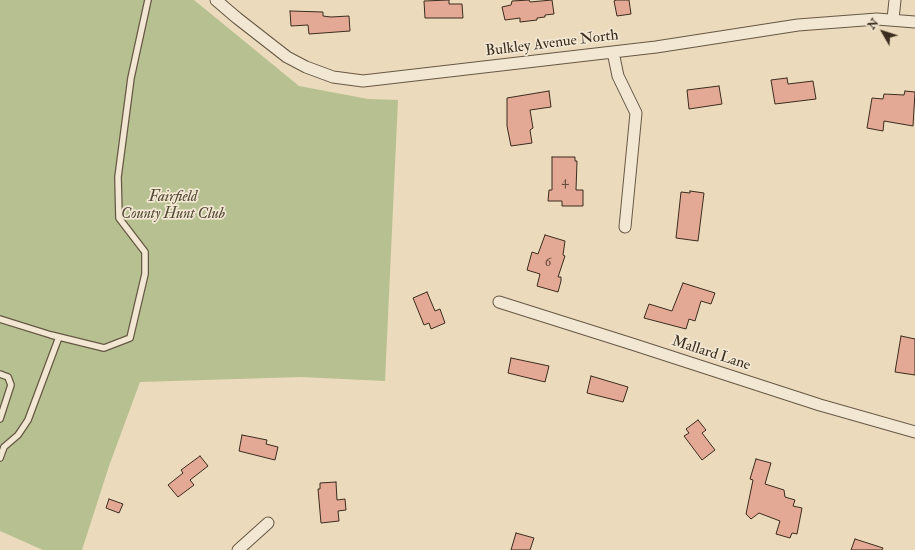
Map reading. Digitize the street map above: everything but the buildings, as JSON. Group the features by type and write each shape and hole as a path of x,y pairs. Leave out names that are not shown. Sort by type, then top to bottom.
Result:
{"street":[{"name":"Bulkley Avenue North","path":"216,0 287,57 306,67 333,77 363,81 656,47 798,25 877,19 915,22"},
{"path":"893,20 895,0"},
{"path":"613,52 618,76 636,114 625,227"},
{"name":"Mallard Lane","path":"499,302 820,406 915,432"},
{"path":"238,550 268,523"}],"lane":[{"path":"0,319 59,337 104,348 130,338 145,274 145,252 119,218 118,177 131,78 148,0"},
{"path":"0,458 2,446 18,435 28,420 59,337"},
{"path":"0,374 8,377 11,385 0,419"}],"green space":[{"name":"Fairfield County Hunt Club","path":"0,0 194,0 299,86 368,99 398,100 385,381 301,377 140,382 109,466 82,550 43,550 0,531"}]}
